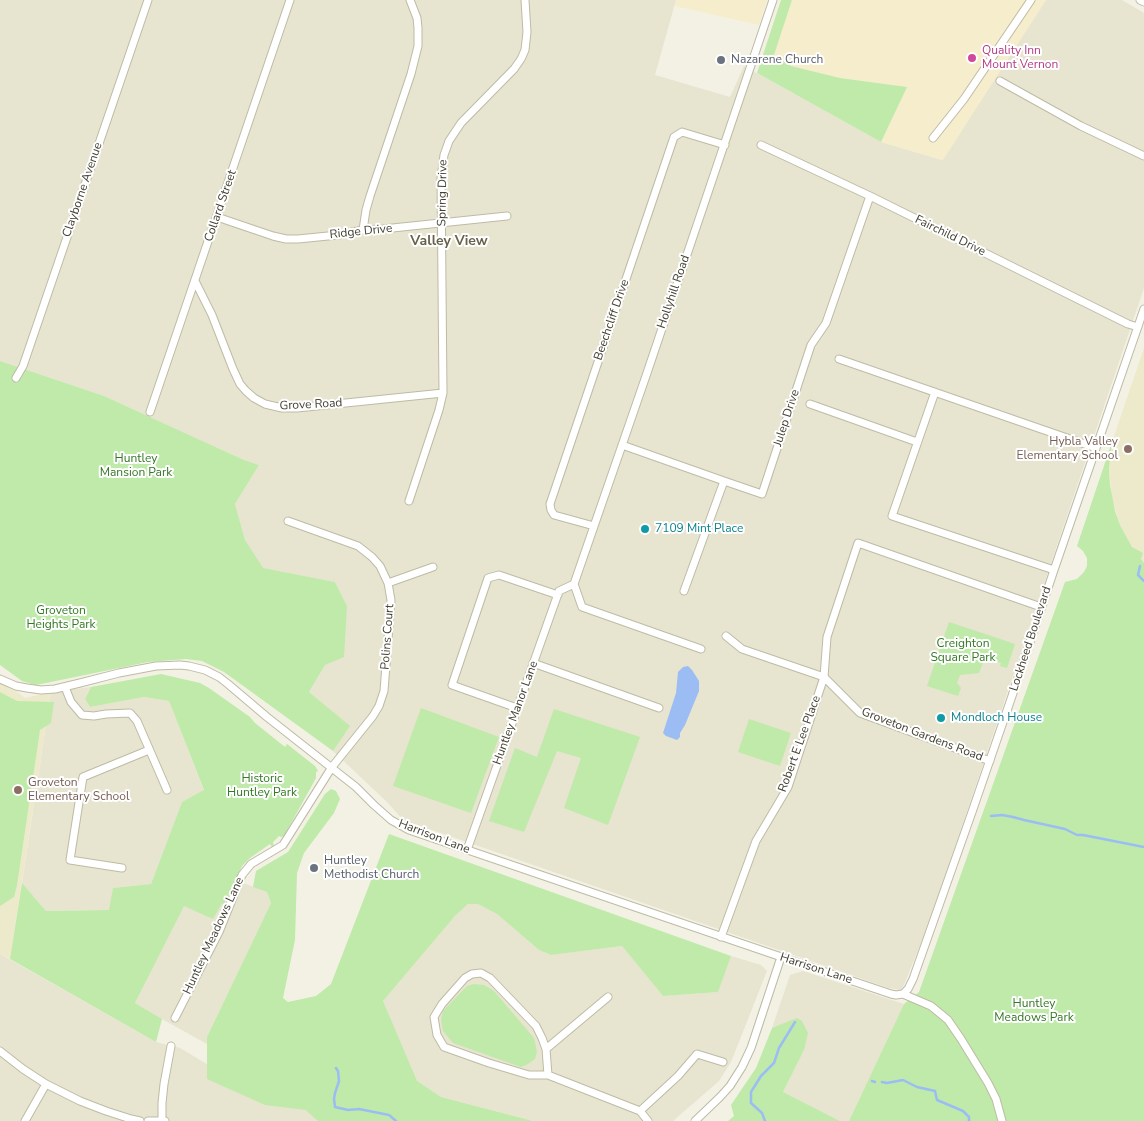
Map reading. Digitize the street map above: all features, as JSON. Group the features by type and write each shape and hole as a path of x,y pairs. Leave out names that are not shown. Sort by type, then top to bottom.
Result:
{"street":[{"name":"Clayborne Avenue","path":"16,378 23,366 148,0"},
{"name":"Collard Street","path":"150,412 290,0"},
{"path":"364,230 366,210 370,196 411,74 418,46 417,18 410,0"},
{"name":"Spring Drive","path":"409,501 443,393 442,162 446,148 461,123 521,59 525,50 528,32 524,0"},
{"name":"Hollyhill Road","path":"574,584 773,0"},
{"path":"933,138 964,99 1030,0"},
{"path":"1140,0 1144,2"},
{"path":"1000,81 1081,126 1144,156"},
{"name":"Beechcliff Drive","path":"594,526 554,515 550,504 674,137 682,132 724,145"},
{"name":"Fairchild Drive","path":"761,145 870,196 1124,322 1138,327"},
{"name":"Julep Drive","path":"724,481 762,494 811,345 826,323 870,196"},
{"name":"Ridge Drive","path":"217,217 273,236 298,239 364,230 383,230 507,216"},
{"name":"Grove Road","path":"195,281 212,315 240,384 254,398 265,404 282,408 297,408 443,393"},
{"name":"Lockheed Boulevard","path":"903,994 913,979 990,761 1041,607 1144,310"},
{"path":"839,358 1096,448"},
{"path":"935,392 892,516 1054,570"},
{"path":"810,404 917,442"},
{"path":"622,445 724,481 684,591"},
{"name":"Polins Court","path":"288,521 358,546 376,560 388,583 391,600 385,685 381,702 373,716 332,767"},
{"name":"Robert E Lee Place","path":"721,937 756,841 788,787 824,677 828,637 858,543 1041,607"},
{"path":"388,583 434,567"},
{"path":"517,708 452,685 488,578 499,575 558,595 559,591 574,584 582,607 701,649"},
{"name":"Huntley Manor Lane","path":"467,850 558,595"},
{"name":"Groveton Gardens Road","path":"726,636 742,649 824,677 860,713 990,761"},
{"path":"534,663 659,708"},
{"name":"Harrison Lane","path":"0,679 16,686 41,690 65,687 119,672 156,666 180,665 212,673 332,767 400,826 891,994 903,994 931,1006 948,1020 988,1083 996,1099 1002,1121"},
{"path":"65,687 71,702 82,715 94,716 130,712 137,721 167,790"},
{"path":"122,868 70,860 84,777 149,750"},
{"name":"Huntley Meadows Lane","path":"175,1018 218,932 242,875 251,864 283,845 332,767"},
{"path":"695,1121 720,1098 742,1067 751,1048 781,957"},
{"path":"548,1075 546,1049 536,1026 490,978 481,974 472,974 465,978 442,1004 434,1017 438,1035 444,1047 529,1075 548,1075 640,1111 648,1121"},
{"path":"546,1049 608,998"},
{"path":"148,1121 164,1121 162,1103 171,1046"},
{"path":"0,1051 46,1084 106,1111 140,1121"},
{"path":"640,1111 678,1076 697,1054 724,1062"},
{"path":"25,1121 46,1084"}],"shaded area":[{"path":"0,0 676,0 655,75 730,97 744,66 881,142 942,160 1046,0 1122,0 1144,13 1144,288 930,921 903,987 900,990 889,988 403,820 387,802 333,751 349,726 309,692 325,665 347,606 335,582 262,568 245,540 235,504 259,465 244,460 104,396 0,361"},
{"path":"676,0 767,0 759,25 675,6"},
{"path":"792,0 1046,0 943,160 881,142 906,87 840,78 791,66 774,54"},
{"name":"Hybla Valley Elementary School","path":"1144,348 1144,563 1132,547 1120,525 1112,499 1109,469 1112,442"},
{"name":"Groveton Elementary School","path":"0,679 25,698 51,692 10,959 0,954"},
{"path":"91,687 85,699 90,707 144,697 169,701 204,791 182,802 151,884 113,888 110,910 46,911 22,883 51,692"},
{"path":"233,879 267,892 271,903 207,1037 207,1044 135,1003 184,905"},
{"path":"468,904 478,904 497,914 539,950 551,955 622,946 663,996 717,992 731,956 761,965 767,971 731,1062 719,1081 673,1121 533,1121 441,1097 416,1081 383,1001 455,916"},
{"path":"0,954 156,1042 180,1048 267,1100 311,1107 323,1121 0,1121"},
{"path":"803,971 904,1004 849,1121 840,1121 783,1092 804,1050 772,1028 790,975"}],"green space":[{"path":"781,0 792,0 774,55 791,66 840,78 907,87 881,142 757,73"},
{"path":"0,361 104,396 244,460 259,465 235,504 245,540 263,568 335,582 347,606 344,657 325,665 309,692 350,726 333,751 224,672 202,661 186,659 148,662 35,685 22,681 0,665"},
{"name":"Huntley Meadows Park","path":"1112,442 1109,469 1115,511 1132,547 1143,553 1141,559 1144,563 1144,1121 849,1121 904,1004 919,992 1065,582 1077,579 1087,566 1087,558 1077,546"},
{"name":"Creighton Square Park","path":"949,622 1015,644 1007,668 1000,666 1001,663 985,657 979,673 960,675 957,683 961,688 958,696 927,686"},
{"name":"Historic Huntley Park","path":"161,674 200,683 209,688 250,717 285,747 287,744 315,766 318,771 284,836 279,836 273,842 274,847 270,844 242,866 224,904 222,903 213,919 184,906 135,1003 162,1019 156,1042 10,959 22,883 46,911 109,910 113,888 151,884 182,802 204,790 169,701 144,697 90,707 85,699 91,687"},
{"name":"Groveton Elementary School","path":"0,692 17,701 54,702 51,723 40,730 14,897 0,906"},
{"path":"421,708 499,737 471,813 393,786"},
{"path":"554,709 640,737 608,825 564,808 581,758 557,751 524,832 489,821 515,748 537,757"},
{"path":"749,719 791,733 780,766 738,752"},
{"path":"331,789 336,791 340,799 334,813 304,853 297,873 295,940 283,998 288,1002 316,996 331,984 389,834 731,956 718,992 663,996 622,946 551,955 539,950 497,914 478,904 468,904 455,916 383,1001 417,1081 441,1097 533,1121 318,1121 306,1110 265,1105 207,1079 207,1037 271,903 267,892 253,887 256,871 288,852 325,794"},
{"path":"474,984 484,985 494,991 534,1038 537,1052 535,1059 521,1067 453,1043 443,1031 441,1020 443,1011 467,986"},
{"path":"797,1018 802,1021 808,1033 804,1050 783,1092 840,1121 728,1121 734,1116 731,1105 756,1068 772,1028"}],"water":[{"path":"688,666 699,681 699,691 680,733 680,737 677,740 663,733 676,693 678,672 683,667"}],"waterway":[{"path":"1140,566 1138,575 1144,581"},
{"path":"991,816 1013,817 1065,829 1077,835 1144,847"},
{"path":"765,1121 762,1113 751,1103 751,1092 761,1076 774,1063 779,1048 795,1022"},
{"path":"336,1068 339,1081 334,1099 335,1107 348,1110 359,1109 389,1115 396,1121"},
{"path":"882,1082 903,1080 917,1087 935,1091 937,1100 963,1111 969,1117 969,1121"}],"place":[{"name":"Quality Inn Mount Vernon","path":"972,58"},
{"name":"Nazarene Church","path":"721,60"},
{"name":"Hybla Valley Elementary School","path":"1128,449"},
{"name":"7109 Mint Place","path":"645,529"},
{"name":"Mondloch House","path":"941,718"},
{"name":"Groveton Elementary School","path":"18,790"},
{"name":"Huntley Methodist Church","path":"314,868"}],"district":[{"name":"Valley View","path":"449,242"}],"park label":[{"name":"Huntley Mansion Park","path":"136,466"},
{"name":"Groveton Heights Park","path":"61,618"}]}
